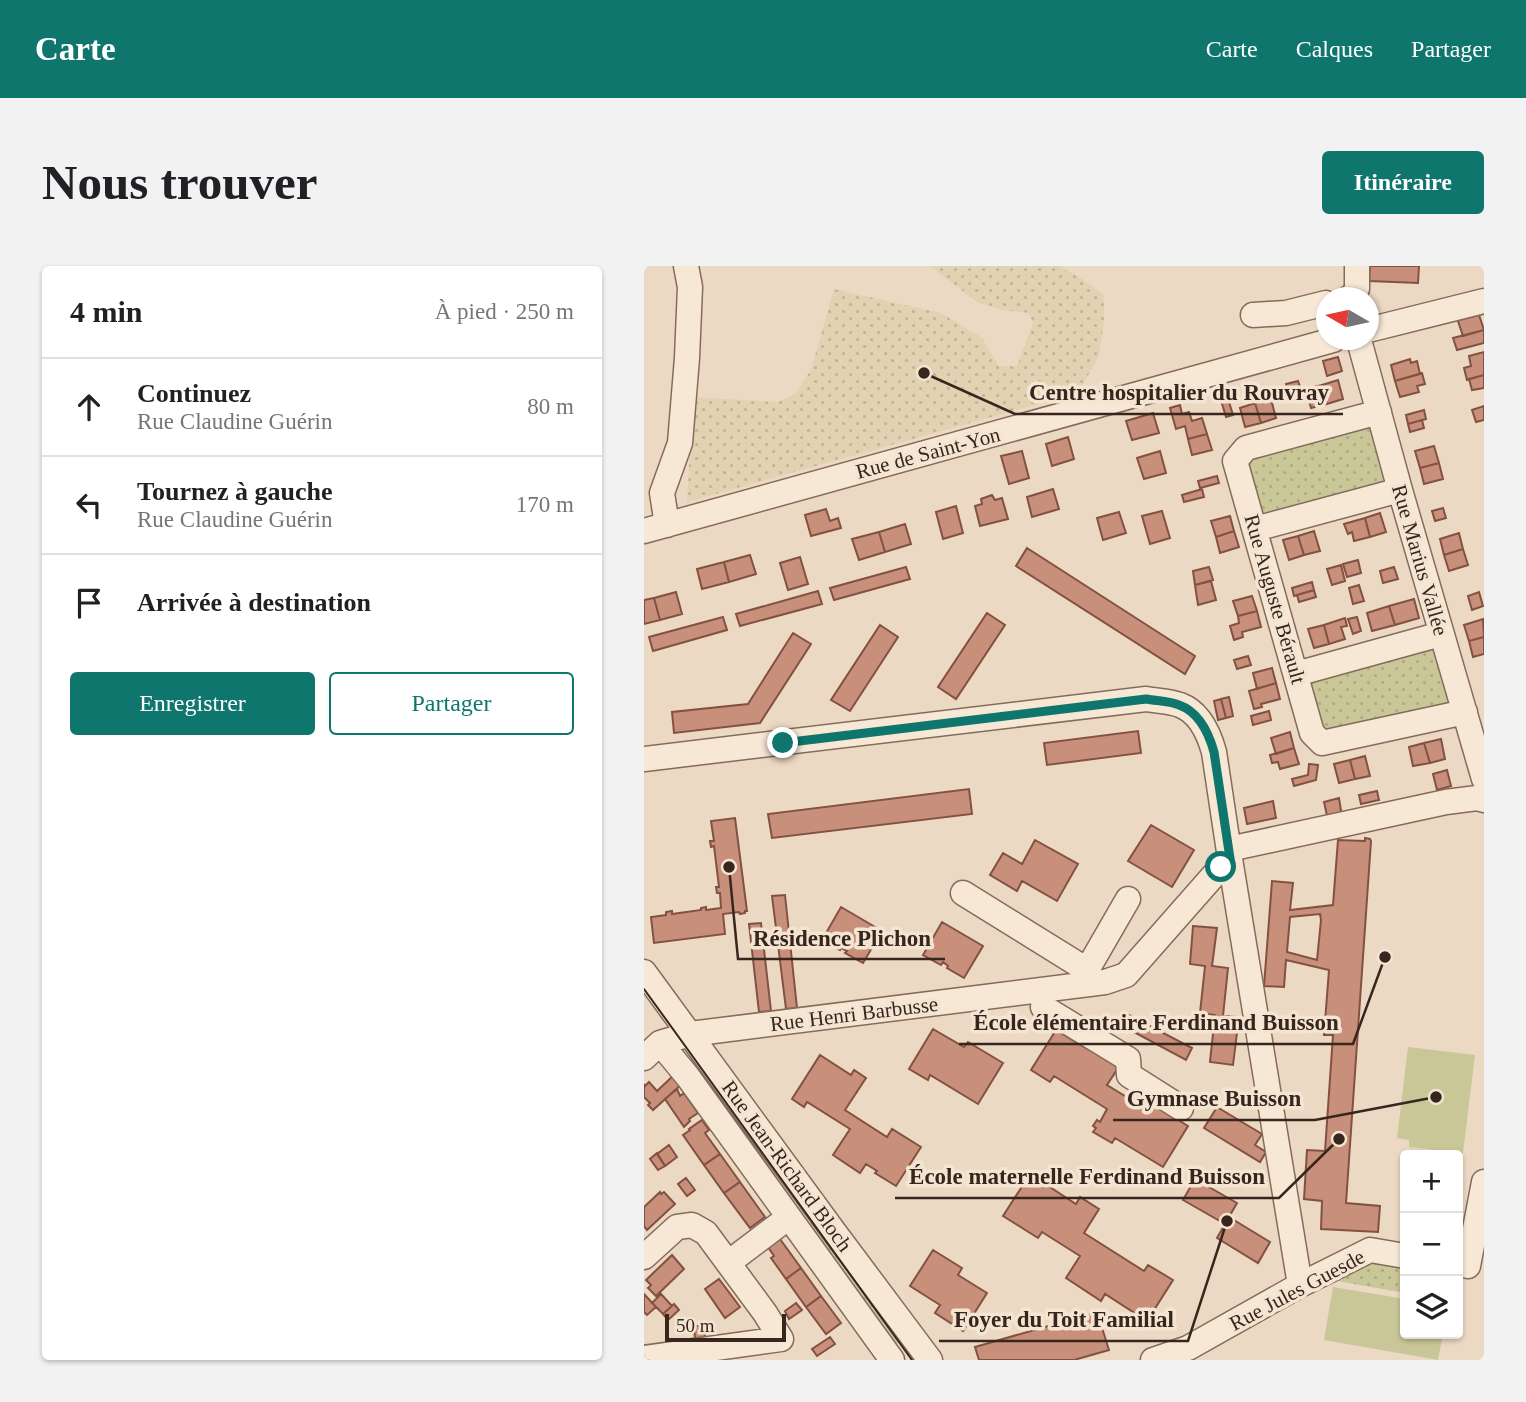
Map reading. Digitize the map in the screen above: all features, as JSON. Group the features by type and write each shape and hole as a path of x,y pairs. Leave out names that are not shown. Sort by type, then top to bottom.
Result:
{"street":[{"path":"655,528 662,492 680,443 690,287 686,266"},
{"path":"1357,266 1357,287"},
{"path":"1379,327 1484,301"},
{"path":"1252,315 1286,313 1316,306"},
{"name":"Rue de Saint-Yon","path":"655,528 1316,345"},
{"name":"Rue Marius Vallée","path":"1362,350 1484,779"},
{"name":"Rue Auguste Bérault","path":"1379,412 1246,448 1236,461 1312,733 1322,743 1465,712"},
{"path":"1255,529 1400,490"},
{"path":"1296,674 1441,634"},
{"path":"644,759 1146,699 1181,705 1199,719 1209,735 1214,752 1300,1285"},
{"path":"1230,857 1446,802 1477,798 1484,800"},
{"name":"Rue Henri Barbusse","path":"652,1051 690,1034 1089,977 1105,982 1126,975 1230,857"},
{"path":"963,893 1089,977 1128,899"},
{"name":"Rue Jean-Richard Bloch","path":"644,972 919,1357"},
{"path":"1043,1007 1128,1059 1129,1075 1181,1108"},
{"name":"Rue Jean-Richard Bloch","path":"652,1051 688,1077 892,1360"},
{"path":"1470,1266 1484,1186"},
{"path":"729,1263 789,1217"},
{"path":"644,1257 677,1227 692,1225 706,1233 765,1313 785,1349 652,1358"},
{"name":"Rue Jules Guesde","path":"1153,1360 1188,1348 1300,1285 1370,1250 1400,1255"}],"shaded area":[{"path":"930,266 1060,266 1104,295 1104,322 1098,358 1078,393 687,502 693,397 778,402 795,394 811,370 834,289 941,313 981,337 999,366 1017,366 1033,323 1029,313 1002,310 977,302"},
{"path":"1373,421 1390,487 1258,522 1244,454"},
{"path":"1435,641 1453,708 1324,737 1303,678"},
{"path":"1408,1047 1475,1055 1463,1153 1463,1150 1409,1147 1409,1140 1397,1138"},
{"path":"818,1218 904,1340 889,1348 803,1228"},
{"path":"1372,1259 1400,1265 1400,1292 1337,1279"},
{"path":"1333,1287 1400,1298 1400,1339 1442,1339 1438,1360 1324,1340"}],"building":[{"path":"1370,266 1419,266 1418,283 1369,281"},
{"path":"1478,312 1484,330 1463,336 1457,318"},
{"path":"1484,330 1484,343 1457,350 1453,338"},
{"path":"1484,352 1484,375 1467,380 1464,368 1471,366 1469,356"},
{"path":"1338,357 1342,371 1327,376 1323,361"},
{"path":"1410,359 1411,363 1417,361 1420,374 1395,381 1391,365"},
{"path":"1422,373 1425,384 1417,386 1419,392 1400,397 1395,381"},
{"path":"1484,375 1484,388 1472,390 1469,379"},
{"path":"1338,380 1343,399 1327,404 1322,385"},
{"path":"1298,381 1303,395 1289,399 1286,384"},
{"path":"1322,385 1327,404 1311,408 1306,389"},
{"path":"1226,392 1233,415 1226,417 1219,394"},
{"path":"1271,399 1276,418 1261,423 1255,403"},
{"path":"1255,403 1261,423 1245,427 1240,408"},
{"path":"1180,405 1182,414 1189,412 1192,421 1202,418 1207,434 1188,439 1185,426 1176,429 1170,408"},
{"path":"1484,406 1484,420 1476,422 1472,410"},
{"path":"1424,410 1426,419 1408,424 1406,415"},
{"path":"1153,413 1159,433 1132,440 1126,421"},
{"path":"1422,420 1424,428 1410,432 1408,424"},
{"path":"1207,434 1212,450 1192,455 1188,439"},
{"path":"1068,437 1074,459 1052,466 1046,444"},
{"path":"1434,446 1439,463 1420,468 1415,451"},
{"path":"1022,451 1029,478 1009,484 1001,456"},
{"path":"1160,451 1166,473 1144,479 1137,458"},
{"path":"1439,463 1443,479 1424,484 1420,468"},
{"path":"1217,476 1219,483 1200,488 1198,481"},
{"path":"1053,489 1059,509 1032,517 1027,497"},
{"path":"1202,489 1204,497 1184,502 1182,495"},
{"path":"992,495 995,500 1002,498 1008,519 980,526 975,506 982,504 981,499"},
{"path":"956,506 963,533 943,539 936,512"},
{"path":"1443,508 1446,518 1435,521 1432,511"},
{"path":"826,509 830,521 838,518 841,528 811,536 805,515"},
{"path":"1162,511 1170,538 1150,544 1142,516"},
{"path":"1119,512 1126,533 1103,540 1097,518"},
{"path":"1380,513 1386,532 1370,537 1365,518"},
{"path":"1230,516 1234,531 1216,537 1211,521"},
{"path":"1365,518 1370,537 1354,541 1352,532 1348,534 1344,524"},
{"path":"905,524 911,544 885,552 879,532"},
{"path":"1234,531 1239,547 1220,553 1216,537"},
{"path":"1314,531 1320,551 1304,555 1298,536"},
{"path":"879,532 885,552 859,560 852,539"},
{"path":"1459,533 1463,549 1444,555 1440,539"},
{"path":"1298,536 1304,555 1289,560 1283,540"},
{"path":"1027,548 1195,656 1185,674 1016,566"},
{"path":"1463,549 1468,565 1449,571 1444,555"},
{"path":"750,555 756,574 729,582 724,562"},
{"path":"800,557 808,584 788,590 780,563"},
{"path":"1358,560 1361,573 1347,577 1343,564"},
{"path":"724,562 729,582 702,589 697,569"},
{"path":"1341,565 1345,581 1332,585 1327,569"},
{"path":"906,567 910,579 834,600 830,588"},
{"path":"1209,567 1213,580 1195,585 1193,571"},
{"path":"1394,567 1398,579 1383,583 1380,571"},
{"path":"1211,581 1216,600 1198,605 1195,585"},
{"path":"1312,582 1314,590 1294,596 1292,588"},
{"path":"1359,585 1364,601 1353,604 1349,588"},
{"path":"1314,590 1316,597 1299,602 1297,595"},
{"path":"818,591 822,604 740,626 736,614"},
{"path":"676,592 682,614 660,620 654,598"},
{"path":"1479,592 1483,606 1472,610 1468,596"},
{"path":"1252,596 1257,611 1238,616 1233,601"},
{"path":"654,598 660,620 644,624 644,600"},
{"path":"1414,599 1419,618 1395,625 1389,606"},
{"path":"1389,606 1395,625 1372,631 1367,613"},
{"path":"1257,611 1261,627 1242,632 1243,637 1234,640 1230,626 1239,623 1238,616"},
{"path":"987,613 1005,625 956,699 938,687"},
{"path":"723,617 727,630 653,651 649,637"},
{"path":"1357,617 1361,631 1353,634 1348,619"},
{"path":"1345,618 1347,626 1341,627 1345,639 1329,644 1324,625"},
{"path":"1483,619 1484,637 1469,641 1464,625"},
{"path":"880,625 898,637 850,711 831,700"},
{"path":"1324,625 1329,644 1314,648 1308,629"},
{"path":"793,633 811,644 760,723 674,733 672,712 748,704"},
{"path":"1484,637 1484,654 1473,657 1469,641"},
{"path":"1248,656 1251,665 1237,669 1234,660"},
{"path":"1272,668 1276,683 1257,689 1253,673"},
{"path":"1276,683 1280,699 1261,704 1262,707 1254,709 1249,691"},
{"path":"1229,697 1233,716 1226,718 1221,699"},
{"path":"1221,699 1226,718 1218,720 1214,701"},
{"path":"1269,711 1271,720 1253,725 1251,716"},
{"path":"1138,731 1141,753 1047,765 1044,743"},
{"path":"1290,732 1294,748 1276,754 1271,738"},
{"path":"1441,739 1445,759 1430,763 1424,743"},
{"path":"1424,743 1430,763 1413,766 1409,747"},
{"path":"1294,748 1299,764 1280,769 1278,762 1272,763 1270,755"},
{"path":"1365,756 1370,776 1355,779 1350,760"},
{"path":"1350,760 1355,779 1339,783 1334,764"},
{"path":"1309,764 1318,765 1316,780 1294,786 1292,779 1308,775"},
{"path":"1447,770 1451,786 1437,790 1433,774"},
{"path":"969,789 972,814 772,838 768,814"},
{"path":"1377,791 1379,800 1361,804 1359,795"},
{"path":"1339,798 1342,817 1328,820 1324,802"},
{"path":"1273,801 1276,818 1247,824 1244,808"},
{"path":"735,818 747,911 740,914 723,914 725,934 654,943 651,917 666,915 666,912 672,911 672,914 706,907 706,910 721,908 720,893 717,893 716,887 719,887 714,846 711,847 710,841 714,841 711,821"},
{"path":"1151,825 1194,850 1172,887 1128,861"},
{"path":"1365,838 1371,841 1346,1203 1380,1206 1378,1232 1321,1229 1322,1201 1304,1199 1307,1150 1325,1151 1333,1035 1324,1035 1329,970 1286,960 1284,987 1264,986 1272,881 1293,883 1290,910 1333,905 1338,840 1365,841","holes":["1320,914 1317,960 1287,952 1290,917"]},
{"path":"1035,840 1078,864 1057,901 1022,881 1017,891 990,875 1003,853 1022,864"},
{"path":"785,895 797,1008 786,1009 772,896"},
{"path":"841,907 882,931 863,963 845,953 847,951 822,940"},
{"path":"942,922 983,946 964,978 947,968 943,962 941,965 923,955"},
{"path":"761,923 771,1011 759,1012 749,924"},
{"path":"1193,926 1217,928 1212,966 1228,968 1223,1016 1239,1017 1233,1065 1210,1062 1215,1015 1200,1013 1205,966 1190,964"},
{"path":"1123,1012 1192,1048 1186,1060 1117,1023"},
{"path":"933,1029 964,1047 968,1042 1003,1063 978,1104 930,1075 928,1080 909,1069"},
{"path":"1056,1030 1086,1048 1122,1062 1107,1085 1148,1110 1152,1104 1188,1126 1163,1167 1115,1138 1112,1143 1093,1132 1096,1128 1093,1126 1097,1120 1100,1122 1107,1109 1054,1076 1050,1082 1031,1070"},
{"path":"820,1055 851,1075 854,1070 866,1078 845,1110 887,1137 892,1129 921,1147 896,1186 866,1164 860,1173 833,1155 850,1129 807,1102 804,1107 792,1099"},
{"path":"676,1073 683,1083 653,1110 644,1097 644,1084 645,1086 649,1082 657,1091"},
{"path":"677,1089 680,1096 684,1093 698,1113 689,1119 684,1127 665,1099"},
{"path":"1217,1107 1262,1134 1255,1145 1266,1152 1260,1162 1204,1128"},
{"path":"702,1120 709,1130 705,1133 720,1154 704,1165 683,1135"},
{"path":"669,1145 677,1157 665,1166 657,1154"},
{"path":"657,1153 665,1166 658,1170 650,1159"},
{"path":"720,1154 740,1182 724,1193 704,1165"},
{"path":"1030,1174 1076,1204 1080,1197 1099,1209 1084,1233 1144,1271 1148,1265 1173,1280 1147,1321 1105,1294 1101,1301 1066,1278 1080,1256 1042,1232 1038,1238 1003,1216"},
{"path":"686,1178 695,1190 687,1196 678,1184"},
{"path":"1195,1179 1237,1203 1229,1217 1270,1242 1258,1263 1217,1238 1225,1224 1183,1200"},
{"path":"740,1182 765,1217 750,1228 724,1193"},
{"path":"660,1192 664,1192 675,1204 647,1230 644,1226 644,1207"},
{"path":"780,1239 801,1268 786,1279 771,1258 774,1256 768,1247"},
{"path":"933,1250 962,1268 958,1275 987,1293 963,1331 935,1313 940,1305 910,1286"},
{"path":"672,1255 684,1269 656,1296 648,1288 651,1285 646,1280"},
{"path":"801,1268 821,1296 806,1307 786,1279"},
{"path":"719,1279 740,1307 725,1318 705,1289"},
{"path":"644,1294 656,1307 647,1315 644,1312"},
{"path":"661,1294 672,1306 663,1314 652,1303"},
{"path":"821,1296 841,1323 826,1334 806,1307"},
{"path":"796,1303 802,1310 789,1319 785,1311"},
{"path":"674,1304 679,1310 668,1320 663,1314"},
{"path":"1097,1312 1109,1350 1074,1360 979,1360 975,1347"},
{"path":"704,1325 705,1338 695,1339 694,1326"},
{"path":"830,1337 835,1344 817,1356 812,1349"}],"tram line":[{"path":"644,989 912,1360"}],"place":[{"name":"Centre hospitalier du Rouvray","path":"924,373"},
{"name":"Résidence Plichon","path":"729,867"},
{"name":"École élémentaire Ferdinand Buisson","path":"1385,957"},
{"name":"Gymnase Buisson","path":"1436,1097"},
{"name":"École maternelle Ferdinand Buisson","path":"1339,1139"},
{"name":"Foyer du Toit Familial","path":"1227,1221"}],"route":[{"path":"783,743 1146,699 1181,705 1199,719 1209,735 1214,752 1231,865 1221,867"}]}
